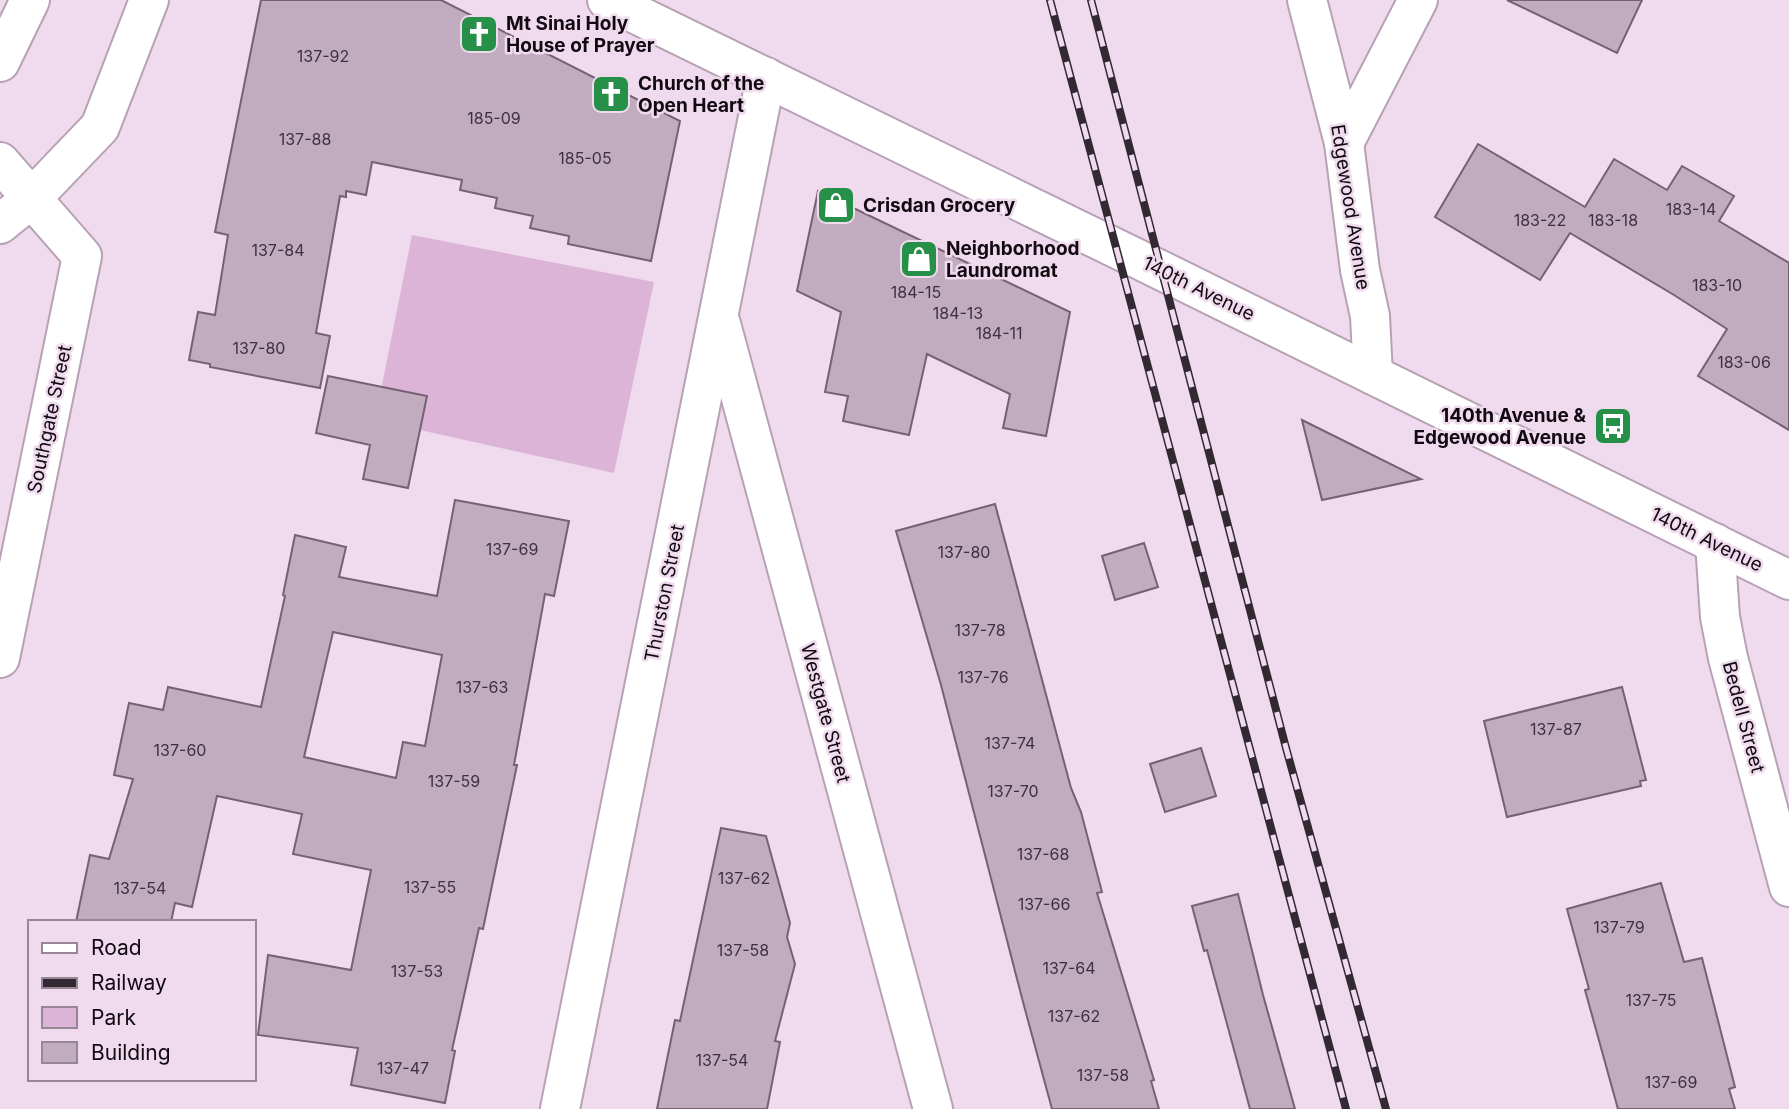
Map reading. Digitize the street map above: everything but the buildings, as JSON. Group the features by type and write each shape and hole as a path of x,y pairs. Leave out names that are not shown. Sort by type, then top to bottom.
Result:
{"street":[{"path":"0,62 30,0"},
{"path":"0,224 31,198 100,127 149,0"},
{"name":"140th Avenue","path":"607,0 1789,580"},
{"name":"Edgewood Avenue","path":"1307,0 1344,143 1360,270 1370,316 1373,375"},
{"path":"1344,143 1418,0"},
{"name":"Thurston Street","path":"560,1109 766,77"},
{"name":"Southgate Street","path":"0,162 82,256 0,658"},
{"name":"Westgate Street","path":"719,317 933,1109"},
{"name":"Bedell Street","path":"1715,543 1720,617 1728,658 1789,887"}],"green space":[{"path":"412,235 654,282 614,473 375,420"}],"railway":[{"path":"1050,0 1346,1109"},
{"path":"1091,0 1286,748 1386,1109"}],"place":[{"name":"Mt Sinai Holy House of Prayer","path":"479,34"},
{"name":"Church of the Open Heart","path":"611,94"},
{"name":"Crisdan Grocery","path":"836,205"},
{"name":"Neighborhood Laundromat","path":"919,259"},
{"name":"140th Avenue & Edgewood Avenue","path":"1613,426"}]}
